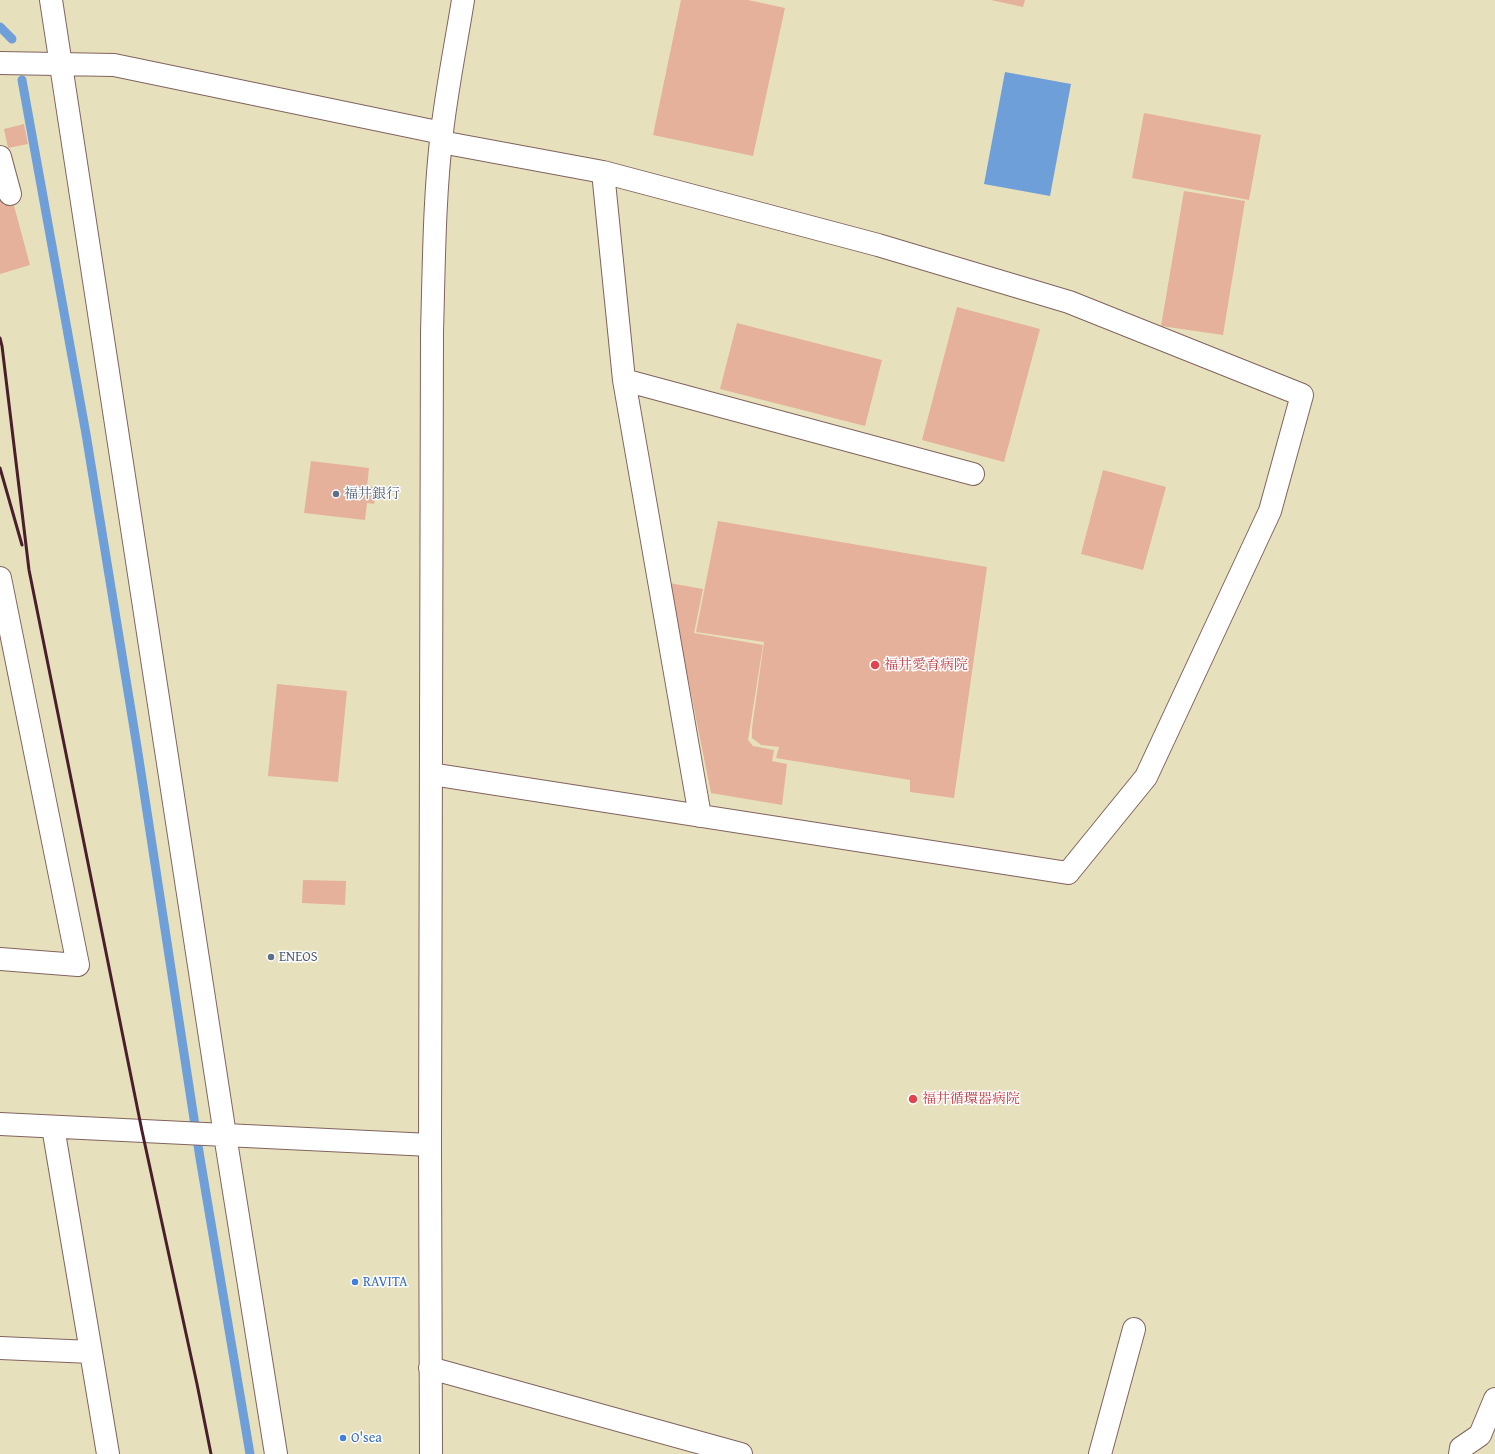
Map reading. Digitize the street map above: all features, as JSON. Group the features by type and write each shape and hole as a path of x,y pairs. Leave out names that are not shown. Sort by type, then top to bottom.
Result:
{"street":[{"path":"51,0 225,1135 276,1454"},
{"path":"431,1454 430,1145 433,316 436,194 441,137 463,0"},
{"path":"0,64 114,65 603,172 878,245 1069,302 1302,395 1270,512 1146,777 1068,873 431,774"},
{"path":"0,157 10,194"},
{"path":"603,172 624,380 700,816"},
{"path":"624,380 973,474"},
{"path":"0,578 78,964 0,959"},
{"path":"0,1124 430,1145"},
{"path":"53,1127 108,1454"},
{"path":"1100,1454 1134,1330"},
{"path":"0,1348 91,1352"},
{"path":"430,1368 741,1454"},
{"path":"1460,1454 1462,1448 1480,1435 1495,1399"}],"water":[{"path":"1005,72 1071,84 1050,196 984,184"}],"building":[{"path":"681,0 748,0 785,8 753,156 653,135"},
{"path":"991,0 1025,0 1023,7"},
{"path":"1144,113 1261,135 1249,200 1132,178"},
{"path":"24,124 28,144 8,148 4,129"},
{"path":"1184,191 1245,201 1223,335 1161,326"},
{"path":"0,197 3,205 13,202 30,265 0,274"},
{"path":"957,307 1040,329 1004,462 922,440"},
{"path":"737,323 882,360 865,426 720,389"},
{"path":"311,461 369,468 367,487 376,487 374,504 367,503 365,520 304,513"},
{"path":"1103,470 1166,487 1143,570 1081,554"},
{"path":"718,521 987,567 954,798 910,792 910,780 776,758 779,747 761,745 752,738 752,728 764,642 696,632"},
{"path":"669,583 703,589 694,633 763,645 748,740 753,746 774,750 772,761 787,764 782,805 711,793"},
{"path":"277,684 347,691 338,782 268,776"},
{"path":"303,880 346,881 345,905 302,903"}],"waterway":[{"path":"0,27 12,39"},
{"path":"22,80 86,434 138,753 200,1158 250,1454"}],"railway":[{"path":"0,338 29,570 142,1131 211,1454"},
{"path":"0,468 22,545"}],"place":[{"name":"福井銀行","path":"336,494"},
{"name":"福井愛育病院","path":"875,665"},
{"name":"ENEOS","path":"271,957"},
{"name":"福井循環器病院","path":"913,1099"},
{"name":"RAVITA","path":"355,1282"},
{"name":"O'sea","path":"343,1438"}]}
